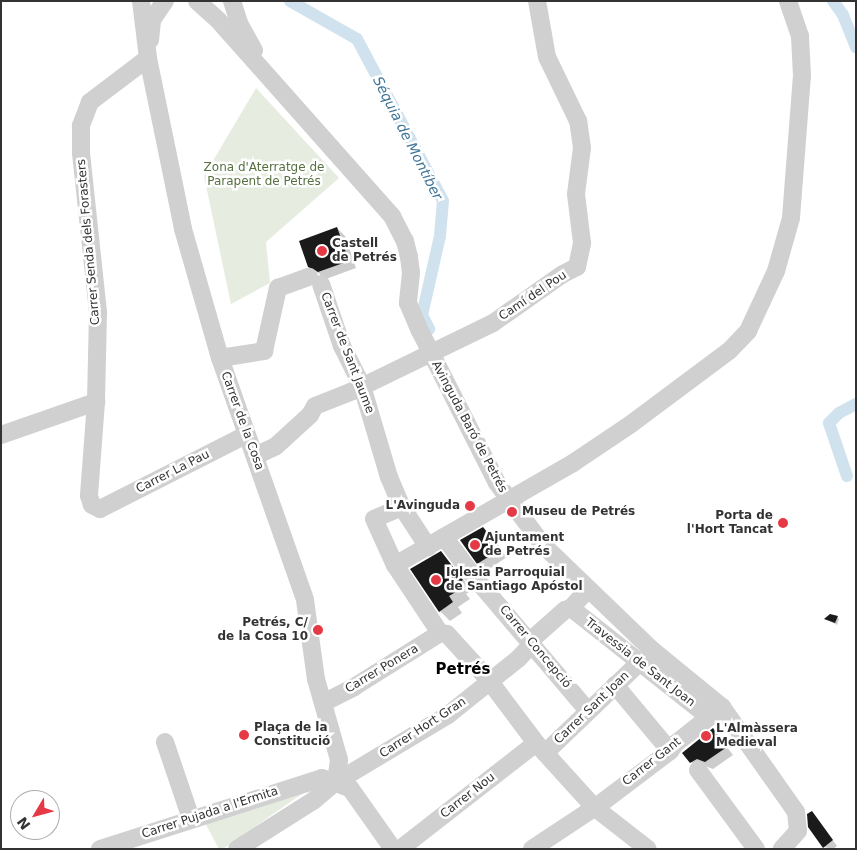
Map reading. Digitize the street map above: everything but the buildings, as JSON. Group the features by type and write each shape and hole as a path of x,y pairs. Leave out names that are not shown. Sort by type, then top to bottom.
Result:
{"street":[{"name":"Carrer de la Cosa","path":"141,1 148,58 184,230 220,358 305,600 316,679 339,760 336,782"},
{"name":"Carrer de la Cosa","path":"148,58 152,20 165,1"},
{"path":"197,1 218,20 269,76"},
{"path":"232,1 240,25 269,76"},
{"name":"Camí del Pou","path":"255,456 276,446 310,415 315,406 362,386 493,323 563,274 577,268 582,243 576,194 582,148 578,121 547,57 537,1"},
{"path":"395,565 573,463 631,424 729,351 748,331 776,272 791,218 802,76 800,36 788,1"},
{"name":"Carrer Senda dels Forasters","path":"100,510 92,505 89,496 96,402 98,313 81,153 81,126 90,102 148,58"},
{"name":"Avinguda Baró de Petrés","path":"269,76 392,216 405,241 409,257 411,273 408,303 431,353 497,482 509,500 543,545 716,712"},
{"name":"Carrer de Sant Jaume","path":"220,358 264,351 278,288 315,281 342,346 362,386 389,477 402,507 428,547"},
{"path":"1,436 96,402"},
{"name":"Carrer La Pau","path":"100,510 246,435"},
{"path":"402,507 374,519 395,565 440,633 447,634 490,682 540,748 594,807 648,849"},
{"name":"Carrer Concepció","path":"444,537 587,710"},
{"name":"Carrer Hort Gran","path":"237,849 300,809 336,782 448,715 518,659 529,646 530,641 565,610 571,608 588,589"},
{"name":"Travessia de Sant Joan","path":"571,608 640,662 716,712"},
{"name":"Carrer Ponera","path":"324,703 354,687 440,633"},
{"name":"Carrer Sant Joan","path":"540,748 587,710 640,662"},
{"path":"615,685 670,751"},
{"path":"716,712 796,812 798,831 782,849"},
{"name":"Carrer Gant","path":"532,849 594,807 670,751 675,744 716,712"},
{"path":"166,742 190,819"},
{"name":"Carrer Nou","path":"400,849 540,748"},
{"path":"698,770 756,849"},
{"name":"Carrer Pujada a l'Ermita","path":"100,849 121,845 190,819 322,778 336,782"},
{"path":"336,782 350,788 393,849"},
{"name":"Carrer Pujada a l'Ermita","path":"291,787 300,798 300,809"}],"green space":[{"name":"Zona d'Aterratge de Parapent de Petrés","path":"256,88 339,178 266,242 270,283 231,304 204,176"},
{"path":"316,784 223,849 219,849 204,821"}],"waterway":[{"name":"Séquia de Montíber","path":"290,1 357,39 443,201 440,236 422,315 429,329"},
{"path":"833,1 843,15 856,47"},
{"path":"847,476 829,423 839,413 856,404"}],"place":[{"name":"Castell de Petrés","path":"322,251"},
{"name":"L'Avinguda","path":"470,506"},
{"name":"Museu de Petrés","path":"512,512"},
{"name":"Porta de l'Hort Tancat","path":"783,523"},
{"name":"Ajuntament de Petrés","path":"475,545"},
{"name":"Iglesia Parroquial de Santiago Apóstol","path":"436,580"},
{"name":"Petrés, C/ de la Cosa 10","path":"318,630"},
{"name":"Plaça de la Constitució","path":"244,735"},
{"name":"L'Almàssera Medieval","path":"706,736"}],"district":[{"name":"Petrés","path":"463,670"}]}
